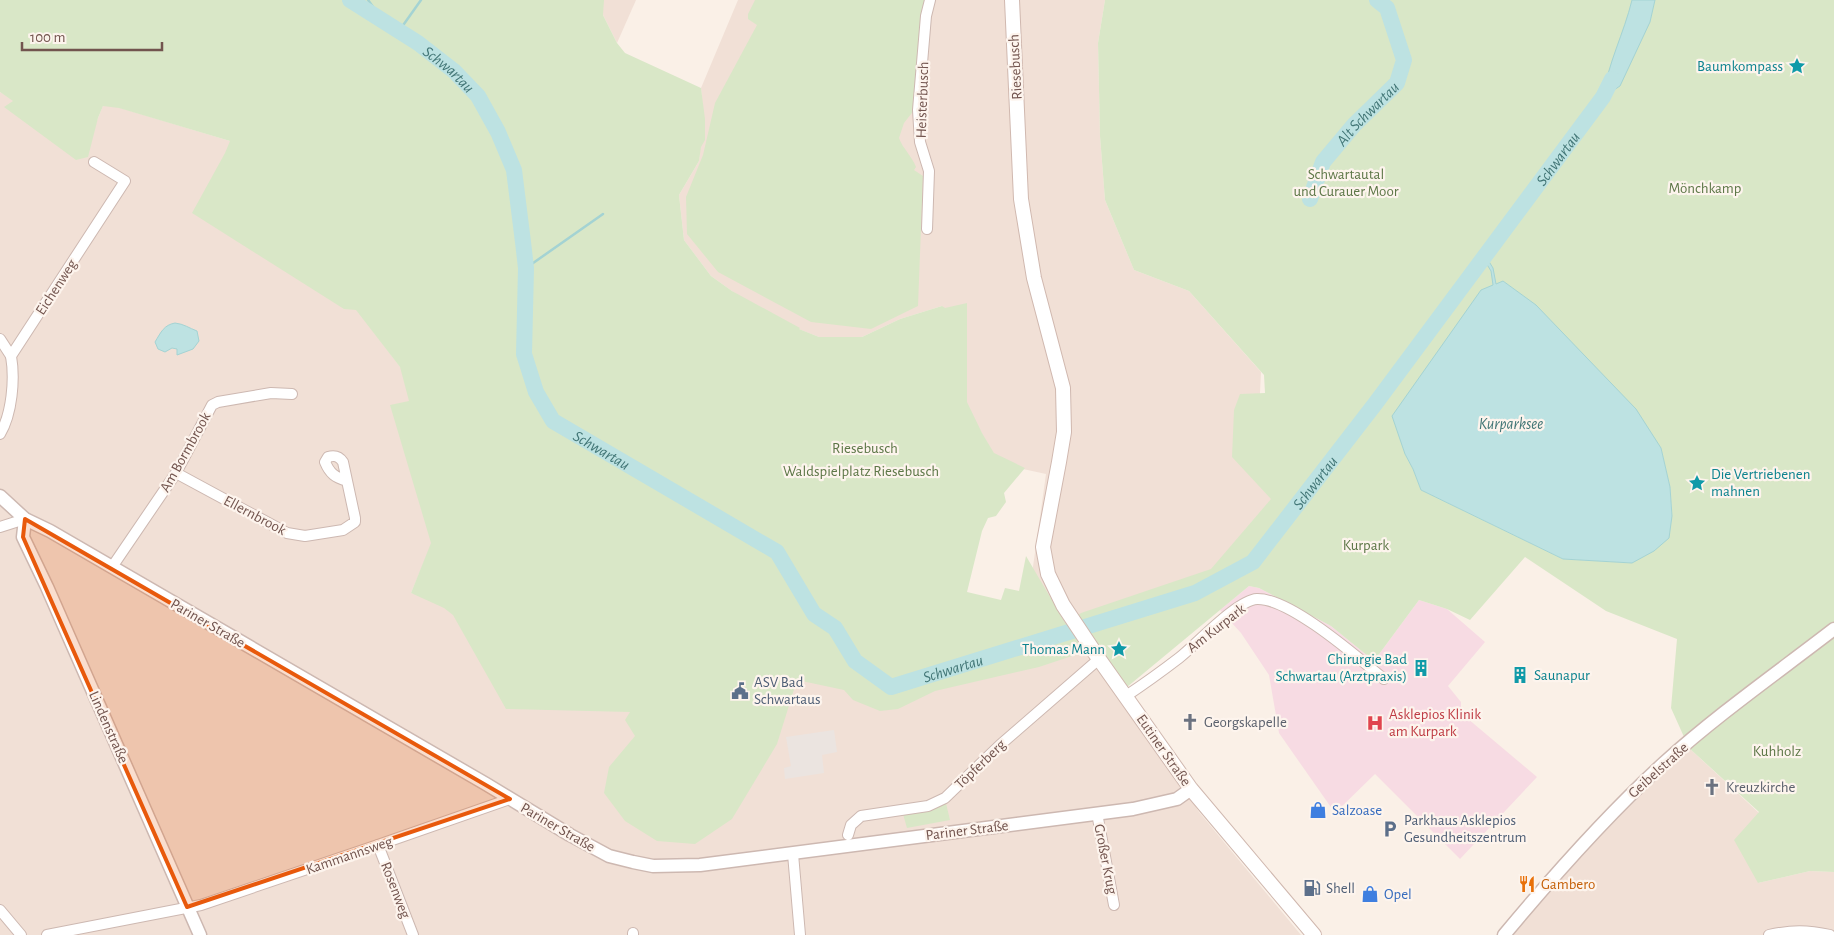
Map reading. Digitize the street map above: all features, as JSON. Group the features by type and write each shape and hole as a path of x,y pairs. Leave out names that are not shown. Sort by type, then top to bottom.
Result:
{"main road":[{"name":"Riesebusch","path":"1012,0 1022,199 1034,278 1063,388 1064,432 1043,547"},
{"name":"Eutiner Straße","path":"1043,547 1048,574 1054,589 1098,659 1191,789 1314,935"}],"street":[{"name":"Heisterbusch","path":"927,229 929,171 920,142 918,110 926,16 930,0"},
{"name":"Eichenweg","path":"10,356 125,181 94,162"},
{"path":"0,339 10,356 13,378 6,425 0,434"},
{"name":"Am Bormbrook","path":"112,566 176,473 212,405 218,402 271,393 292,394"},
{"name":"Ellernbrook","path":"176,473 265,523 287,533 305,536 343,530 355,522 347,481"},
{"name":"Pariner Straße","path":"0,496 25,519 112,566 570,835 609,856 633,862 653,866 700,865 793,854 1133,809 1177,799 1191,789"},
{"path":"0,528 25,519"},
{"name":"Lindenstraße","path":"25,519 23,537 47,587 200,935"},
{"name":"Am Kurpark","path":"1126,696 1180,658 1225,618 1255,599 1269,600 1282,604 1331,636 1384,679"},
{"name":"Geibelstraße","path":"1504,935 1584,842 1663,764 1710,724 1834,629"},
{"name":"Töpferberg","path":"848,835 851,825 861,816 928,806 945,798 1000,744 1098,659"},
{"name":"Kammannsweg","path":"47,935 69,933 210,902 378,846 510,799"},
{"name":"Großer Krug","path":"1097,813 1114,905"},
{"name":"Rosenweg","path":"378,846 412,935"},
{"path":"793,854 800,935"},
{"path":"0,910 21,935"},
{"path":"1769,935 1786,931 1808,930 1830,935"}],"highlighted area":[{"path":"25,519 510,799 187,907 23,537"}],"shaded area":[{"path":"602,0 636,0 617,43 601,11"},
{"path":"738,0 1105,0 1098,43 1100,136 1105,200 1134,270 1189,291 1261,372 1257,454 1307,496 1121,692 1199,812 1301,935 0,935 0,92 87,146 104,103 230,141 416,388 446,509 411,593 733,666 1064,624 1031,581 1046,474 1000,464 978,427 961,390 942,306 900,319 862,337 819,337 768,317 711,276 684,240 679,195 699,161 703,114 701,88"},
{"name":"Asklepios Klinik am Kurpark","path":"1249,586 1259,588 1331,626 1374,661 1419,600 1447,609 1485,642 1448,686 1461,702 1461,713 1537,777 1460,859 1375,774 1335,813 1279,733 1269,675 1241,633 1220,610"},
{"path":"834,730 837,752 822,755 824,773 785,779 784,768 791,766 786,737"},
{"path":"1689,748 1759,813 1758,883 1810,871 1834,872 1834,935 1512,935 1579,856"}],"green space":[{"name":"Schwartautal und Curauer Moor","path":"0,0 604,0 603,15 617,43 625,53 701,88 705,119 705,140 701,147 699,161 679,195 684,240 711,276 732,291 799,329 819,337 862,337 900,319 942,306 945,308 967,303 967,402 994,453 1025,468 1004,493 1006,502 996,516 988,518 982,531 967,592 1001,600 1005,588 1019,591 1026,556 1066,624 1081,613 1211,569 1271,499 1232,457 1234,410 1240,394 1265,393 1264,375 1189,291 1134,270 1105,200 1100,136 1098,43 1105,0 1834,0 1834,872 1810,871 1758,883 1734,840 1759,812 1689,748 1671,708 1677,639 1606,611 1525,557 1470,620 1447,609 1419,600 1374,661 1331,626 1259,588 1249,586 1121,692 1090,650 1039,667 935,691 898,709 880,711 853,700 844,690 797,680 777,744 732,819 695,844 657,841 625,821 604,793 609,767 635,736 625,720 630,712 506,709 453,615 444,608 411,593 431,543 390,405 409,401 400,367 356,310 344,309 192,213 230,141 119,108 103,106 88,157 76,160 4,107 13,101 0,92","holes":["1661,448 1670,487 1672,516 1632,563 1563,559 1421,490 1405,454"]},
{"path":"755,0 925,0 915,109 904,123 899,138 916,167 914,170 923,176 918,306 871,329 811,322 718,272 687,234 686,197 703,155 715,103 757,25 748,19 748,14"},
{"path":"945,799 950,820 907,828 903,814"}],"water":[{"path":"1632,0 1655,0 1650,22 1620,86 1603,97 1605,84"},
{"name":"Kurparksee","path":"1485,255 1493,268 1496,284 1503,281 1536,305 1636,409 1661,448 1670,487 1672,516 1669,538 1654,551 1632,563 1563,559 1421,490 1405,454 1392,416 1481,290 1493,285 1491,271 1483,258"},
{"path":"175,323 197,331 199,341 193,349 177,355 177,349 172,348 165,352 158,349 155,342 165,327"}],"waterway":[{"name":"Schwartau","path":"350,0 418,43 454,71 478,96 498,132 514,170 523,242 526,268 524,354 536,392 553,421 777,552 814,614 835,628 855,661 891,687 1195,593 1253,562 1375,404 1603,97 1612,79"},
{"path":"368,0 382,19"},
{"path":"399,31 421,0"},
{"name":"Alt Schwartau","path":"1310,199 1323,162 1354,125 1397,83 1404,60 1387,8 1377,0"},
{"path":"526,268 603,214"}],"place":[{"name":"Baumkompass","path":"1797,66"},
{"name":"Die Vertriebenen mahnen","path":"1697,483"},
{"name":"Thomas Mann","path":"1119,649"},
{"name":"Chirurgie Bad Schwartau (Arztpraxis)","path":"1421,668"},
{"name":"Saunapur","path":"1520,675"},
{"name":"ASV Bad Schwartaus","path":"740,691"},
{"name":"Georgskapelle","path":"1190,722"},
{"name":"Asklepios Klinik am Kurpark","path":"1375,723"},
{"name":"Kreuzkirche","path":"1712,787"},
{"name":"Salzoase","path":"1318,810"},
{"name":"Parkhaus Asklepios Gesundheitszentrum","path":"1390,829"},
{"name":"Gambero","path":"1527,884"},
{"name":"Shell","path":"1312,888"},
{"name":"Opel","path":"1370,894"}],"park label":[{"name":"Mönchkamp","path":"1705,188"},
{"name":"Waldspielplatz Riesebusch","path":"861,471"},
{"name":"Kurpark","path":"1366,545"},
{"name":"Kuhholz","path":"1777,751"}]}
